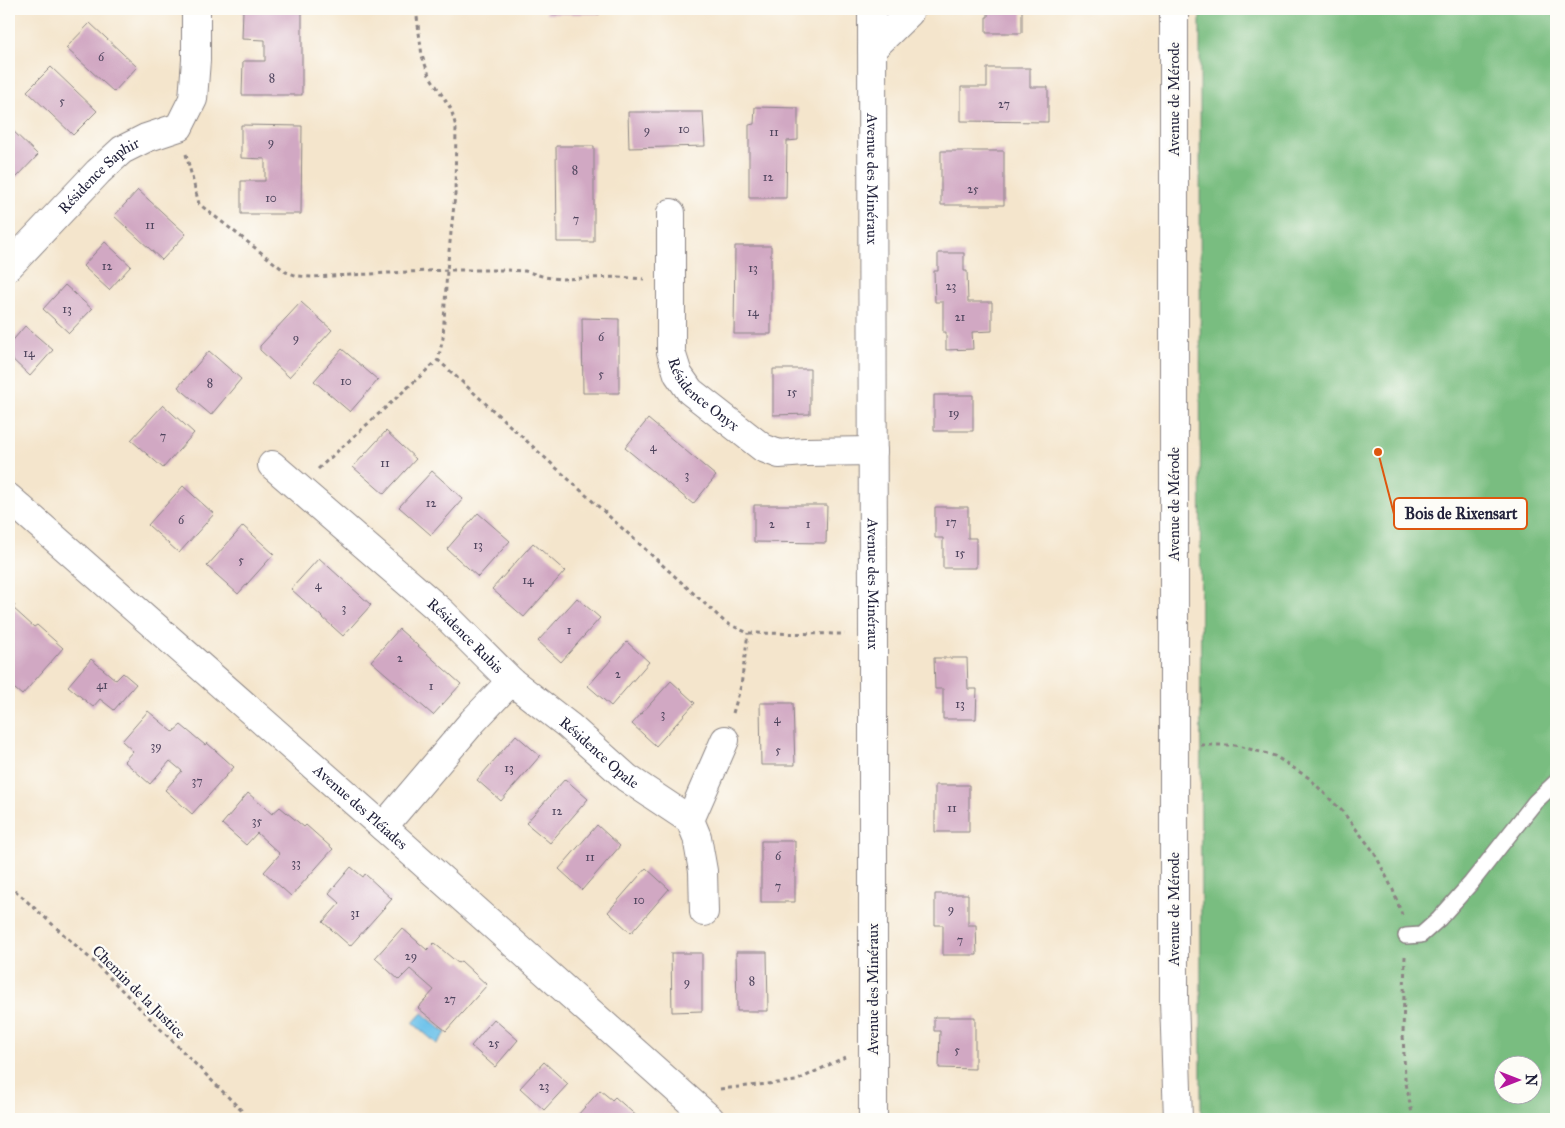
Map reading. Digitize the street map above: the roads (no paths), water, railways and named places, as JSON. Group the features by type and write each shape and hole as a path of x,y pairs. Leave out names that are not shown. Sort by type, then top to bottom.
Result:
{"street":[{"name":"Résidence Saphir","path":"9,266 98,172 122,150 146,138 179,127 193,99 196,60 196,9"},
{"name":"Avenue des Minéraux","path":"872,9 874,634 872,1119"},
{"path":"872,49 909,14 910,9"},
{"name":"Avenue de Mérode","path":"1174,9 1173,744 1174,1000 1178,1119"},
{"name":"Résidence Onyx","path":"671,213 671,352 678,374 690,391 763,448 779,454 873,451"},
{"name":"Résidence Rubis","path":"272,465 442,612 511,681 472,721 383,827"},
{"name":"Avenue des Pléiades","path":"9,498 383,827 710,1119"},
{"name":"Résidence Opale","path":"511,681 569,726 628,778 690,820"},
{"path":"704,912 703,871 697,838 690,820 725,740"},
{"name":"Avenue de Mérode","path":"1160,1119 1174,1000"}],"lane":[{"path":"1406,936 1421,935 1439,919 1471,883 1535,802 1556,782"}],"water":[{"path":"422,1013 446,1033 437,1044 413,1023"}],"place":[{"name":"Bois de Rixensart","path":"1378,452"}]}
